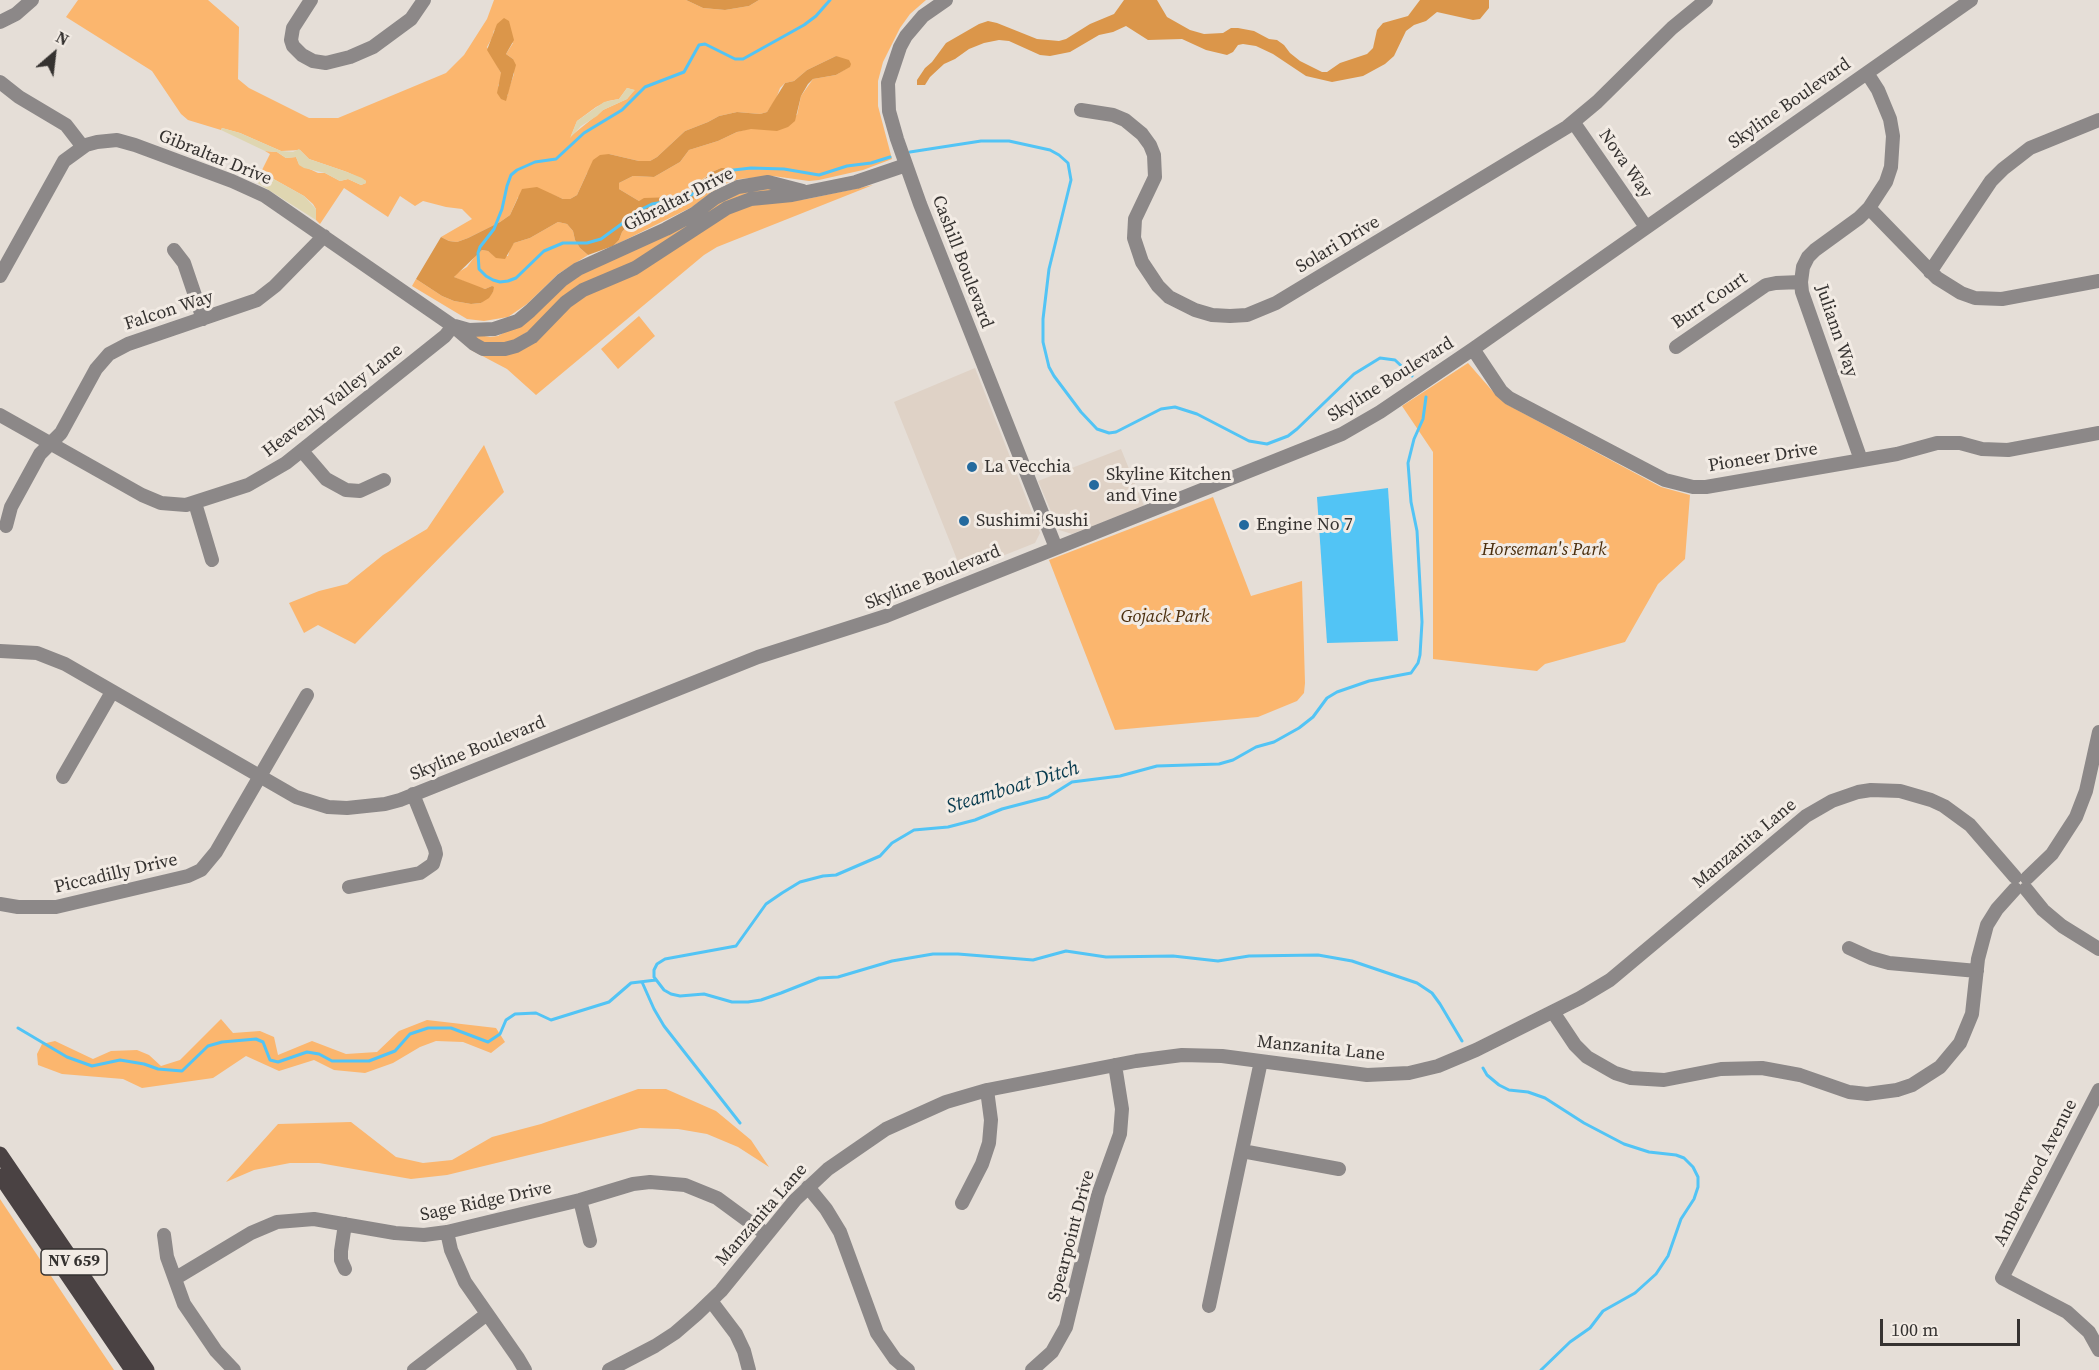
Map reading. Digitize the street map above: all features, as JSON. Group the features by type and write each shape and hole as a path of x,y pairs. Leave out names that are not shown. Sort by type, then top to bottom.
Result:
{"main road":[{"name":"NV 659","path":"0,1154 147,1370"},
{"name":"NV 659","path":"0,1176 132,1370"}],"street":[{"path":"0,22 16,14 32,0"},
{"path":"311,0 293,28 291,40 293,46 302,55 319,63 337,62 372,47 406,24 417,14 424,0"},
{"name":"Cashill Boulevard","path":"946,0 923,16 906,36 891,70 888,83 889,111 906,165 1056,548"},
{"name":"Solari Drive","path":"1081,110 1113,115 1125,120 1142,134 1154,155 1155,177 1135,219 1134,228 1136,249 1149,274 1169,297 1181,304 1212,315 1247,315 1276,303 1574,123 1672,28 1706,0"},
{"name":"Skyline Boulevard","path":"0,651 23,651 51,658 296,797 328,807 364,808 413,795 758,657 864,624 1342,434 1380,412 1473,349 1971,0"},
{"name":"Juliann Way","path":"1861,460 1802,292 1801,282 1803,267 1815,250 1851,225 1869,208 1882,189 1891,167 1893,136 1885,104 1867,73"},
{"path":"0,82 19,97 66,124 83,147"},
{"path":"1930,272 1991,181 2003,169 2030,148 2099,120"},
{"name":"Nova Way","path":"1574,123 1646,226"},
{"name":"Gibraltar Drive","path":"0,276 60,166 70,155 83,147 107,140 126,142 232,181 265,196 453,326 474,344 483,349 505,350 532,337 574,295 635,268 727,208 751,199 792,195 856,182 906,165"},
{"name":"Gibraltar Drive","path":"453,326 469,330 485,330 510,324 524,317 554,287 578,269 666,229 694,214 715,198 738,187 768,182 803,191"},
{"path":"1869,208 1930,272 1961,293 1989,299 2002,299 2099,280"},
{"name":"Falcon Way","path":"6,526 11,507 40,454 61,433 96,369 109,354 128,344 257,300 275,286 324,237"},
{"path":"174,250 184,263 203,319"},
{"name":"Burr Court","path":"1676,347 1766,285 1801,282"},
{"name":"Heavenly Valley Lane","path":"0,415 152,500 174,505 195,503 257,480 302,451 445,336 453,326"},
{"name":"Pioneer Drive","path":"1473,349 1509,398 1665,480 1679,485 1706,487 1906,452 1937,443 1960,443 1982,449 2008,450 2099,433"},
{"path":"302,451 326,479 346,490 360,491 384,480"},
{"path":"195,503 212,560"},
{"path":"63,777 112,692"},
{"name":"Piccadilly Drive","path":"0,904 18,907 56,907 195,874 211,859 307,695"},
{"path":"1552,1011 1575,1045 1587,1056 1600,1066 1631,1078 1664,1080 1721,1069 1762,1068 1800,1075 1849,1092 1883,1093 1912,1085 1926,1077 1950,1056 1963,1036 1972,1014 1978,958 1988,925 1997,909 2052,854 2076,817 2086,791 2099,732"},
{"name":"Manzanita Lane","path":"609,1370 675,1333 711,1301 808,1187 845,1156 886,1129 926,1110 987,1090 1115,1065 1182,1055 1222,1056 1367,1075 1410,1073 1451,1062 1610,980 1806,816 1846,795 1871,790 1900,791 1944,806 1970,825 2043,910 2062,926 2099,949"},
{"path":"349,887 420,873 433,864 435,849 413,795"},
{"path":"1849,948 1889,963 1977,972"},
{"path":"1209,1306 1261,1061"},
{"name":"Spearpoint Drive","path":"1032,1370 1052,1352 1066,1327 1098,1195 1120,1134 1122,1112 1115,1065"},
{"path":"962,1203 988,1147 991,1130 987,1090"},
{"name":"Amberwood Avenue","path":"2099,1090 2002,1278 2067,1312 2089,1332 2099,1350"},
{"path":"1242,1150 1339,1169"},
{"name":"Sage Ridge Drive","path":"176,1278 268,1225 301,1219 424,1235 447,1232 580,1200 633,1184 650,1182 685,1185 724,1202 766,1234"},
{"path":"808,1187 826,1209 840,1232 877,1334 895,1359 908,1370"},
{"path":"580,1200 590,1241"},
{"path":"345,1224 341,1251 341,1260 345,1269"},
{"path":"447,1232 456,1266 465,1282 525,1370"},
{"path":"164,1235 165,1250 181,1297 216,1351 234,1370"},
{"path":"711,1301 736,1334 749,1370"},
{"path":"414,1370 487,1314"}],"shaded area":[{"path":"686,0 759,0 749,6 725,10 703,8"},
{"path":"1124,0 1157,0 1167,17 1190,30 1204,34 1223,33 1231,28 1254,31 1269,39 1277,40 1300,61 1322,72 1327,72 1340,63 1367,54 1373,48 1377,30 1383,23 1408,16 1420,0 1489,0 1489,8 1480,19 1473,20 1437,12 1426,21 1406,31 1394,56 1385,64 1363,76 1332,82 1306,76 1273,54 1256,46 1238,45 1233,52 1227,55 1206,50 1182,39 1148,40 1126,26 1099,35 1070,52 1050,56 1040,55 1009,41 984,43 944,64 925,85 917,85 917,80 925,68 946,43 979,24 988,21 1037,39 1059,41 1114,14"},
{"path":"504,18 509,21 514,40 506,54 513,59 516,65 506,101 501,99 497,93 501,73 487,50 497,24"},
{"path":"836,56 849,60 850,67 836,75 813,79 801,96 795,121 788,127 777,131 751,129 737,132 689,150 680,162 654,177 633,176 619,183 619,189 639,201 644,198 675,197 688,193 712,172 725,168 719,178 695,198 640,215 622,232 619,240 613,246 588,255 580,248 573,231 567,224 558,222 530,238 514,243 505,259 496,258 488,251 482,250 454,277 485,289 494,287 489,298 481,303 454,301 416,279 441,237 457,242 500,222 510,215 522,189 537,187 563,199 570,199 577,195 593,160 600,155 609,154 639,161 650,161 685,131 719,116 737,112 760,114 767,112 785,83 794,81 807,70"},
{"path":"975,368 1040,533 1035,543 962,572 894,402"},
{"path":"1121,449 1144,506 1072,534 1059,530 1038,481"}],"green space":[{"path":"78,0 208,0 239,27 238,79 249,88 309,118 338,118 446,73 464,55 487,19 494,0 686,0 703,8 725,10 749,6 759,0 926,0 910,14 900,28 883,62 878,81 878,106 892,159 863,170 819,180 809,181 773,176 739,179 722,185 692,207 613,246 619,240 622,232 640,215 647,211 668,208 685,202 724,172 721,168 712,172 682,195 639,201 619,189 619,183 633,176 654,177 680,162 689,150 737,132 797,115 801,96 813,79 836,75 849,67 836,56 807,70 794,81 785,83 767,112 760,114 737,112 719,116 685,131 650,161 639,161 609,154 587,173 577,195 570,199 551,194 518,197 510,215 457,242 441,237 472,219 462,209 423,201 415,206 400,196 388,217 344,188 320,224 316,220 316,209 304,196 261,172 270,154 265,151 277,152 286,158 296,157 299,164 340,181 348,179 361,185 366,181 309,159 300,150 281,151 240,133 188,120 181,114 152,71 66,17","holes":["494,30 513,43 506,54 513,59 514,74 508,96 498,86 501,73 487,47","627,88 634,90 627,99 603,110 571,136 577,121 596,107 619,99"]},
{"path":"873,185 717,247 704,255 536,395 507,369 471,350 502,355 577,300 740,207 807,199"},
{"path":"759,187 779,190 737,197 510,343 481,343 473,334 498,336 573,278 720,200"},
{"path":"558,222 567,224 573,231 580,248 588,255 558,274 527,304 508,317 484,321 467,319 412,286 416,279 454,301 481,303 493,292 492,286 485,289 477,287 454,277 457,273 467,267 482,250 496,257 508,256 514,243 530,238"},
{"path":"639,316 655,336 618,369 601,349"},
{"name":"Horseman's Park","path":"1468,363 1506,404 1661,487 1690,495 1685,559 1658,584 1625,642 1545,664 1537,671 1433,659 1433,452 1402,406"},
{"path":"484,445 504,492 355,644 318,625 304,633 289,603 319,591 347,584 383,555 427,529"},
{"name":"Gojack Park","path":"1213,497 1251,596 1302,581 1304,693 1297,701 1258,717 1115,730 1049,560"},
{"path":"221,1019 233,1033 260,1031 274,1037 278,1055 312,1041 346,1054 377,1052 399,1031 427,1020 496,1028 505,1042 491,1053 463,1042 436,1041 420,1047 393,1063 365,1073 334,1070 314,1060 279,1071 246,1056 213,1078 142,1088 123,1079 62,1074 38,1065 37,1054 42,1044 55,1041 93,1059 111,1051 137,1050 149,1055 161,1066 180,1060"},
{"path":"638,1089 666,1089 716,1111 751,1140 769,1167 738,1147 707,1134 678,1129 640,1128 447,1175 411,1179 319,1163 290,1163 254,1170 226,1182 278,1124 351,1122 396,1157 423,1163 452,1160 492,1137 541,1124"},
{"path":"0,1199 67,1300 114,1370 0,1370"}],"sand":[{"path":"627,88 635,90 627,99 603,110 581,126 570,138 577,121 604,102 619,99"},
{"path":"222,128 240,133 281,151 293,152 299,149 309,159 362,178 366,183 361,185 348,179 340,181 325,173 304,168 299,165 296,157 286,158 277,152 265,151 221,130"},
{"path":"261,172 304,196 316,209 316,220 256,182"}],"water":[{"path":"1388,488 1398,641 1327,643 1317,497"}],"waterway":[{"name":"Steamboat Ditch","path":"830,0 816,16 804,25 743,59 735,59 705,44 699,45 684,72 645,87 622,110 584,133 556,159 535,162 517,170 511,175 494,229 480,247 479,269 486,276 500,282 516,278 544,251 563,243 587,243 601,239 642,209 652,204 687,198 725,171 751,168 784,169 819,175 847,166 871,163 890,157"},
{"name":"Steamboat Ditch","path":"910,152 981,141 1009,141 1050,150 1068,163 1071,180 1049,269 1043,319 1043,342 1049,367 1054,376 1097,429 1109,433 1116,432 1161,409 1175,407 1197,414 1249,441 1267,444 1288,436 1354,374 1380,358 1395,360 1412,376"},
{"name":"Steamboat Ditch","path":"1426,397 1423,419 1414,439 1408,463 1411,502 1417,531 1422,622 1420,655 1411,673 1369,681 1337,692 1327,698 1313,717 1299,728 1233,760 1219,764 1157,766 1120,776 1072,782 1048,797 1002,809 975,820 948,827 914,830 892,843 880,856 836,875 800,882 782,893 766,904 736,946 665,959 657,964 654,977 664,990 671,994 680,996 704,994 732,1002 748,1002 761,1000 819,978 838,977 892,961 933,954 1033,960 1066,951 1106,957 1173,956 1218,961 1249,956 1318,955 1352,961 1417,983 1432,993 1462,1041"},
{"path":"18,1028 67,1057 92,1066 120,1060 158,1069 182,1071 208,1046 222,1042 256,1039 263,1042 270,1060 278,1062 307,1052 319,1054 332,1061 369,1061 395,1051 410,1034 428,1028 451,1028 488,1042 500,1034 506,1020 515,1014 536,1013 551,1020 609,1002 631,983 656,980"},
{"path":"642,982 664,1026 740,1123"},
{"name":"Steamboat Ditch","path":"1483,1068 1487,1075 1499,1085 1509,1090 1528,1092 1545,1098 1584,1123 1624,1144 1649,1152 1684,1158 1693,1167 1698,1177 1694,1199 1681,1219 1668,1256 1656,1274 1635,1293 1603,1311 1590,1328 1570,1342 1541,1370"}],"place":[{"name":"La Vecchia","path":"972,467"},
{"name":"Skyline Kitchen and Vine","path":"1094,485"},
{"name":"Sushimi Sushi","path":"964,521"},
{"name":"Engine No 7","path":"1244,525"}]}
